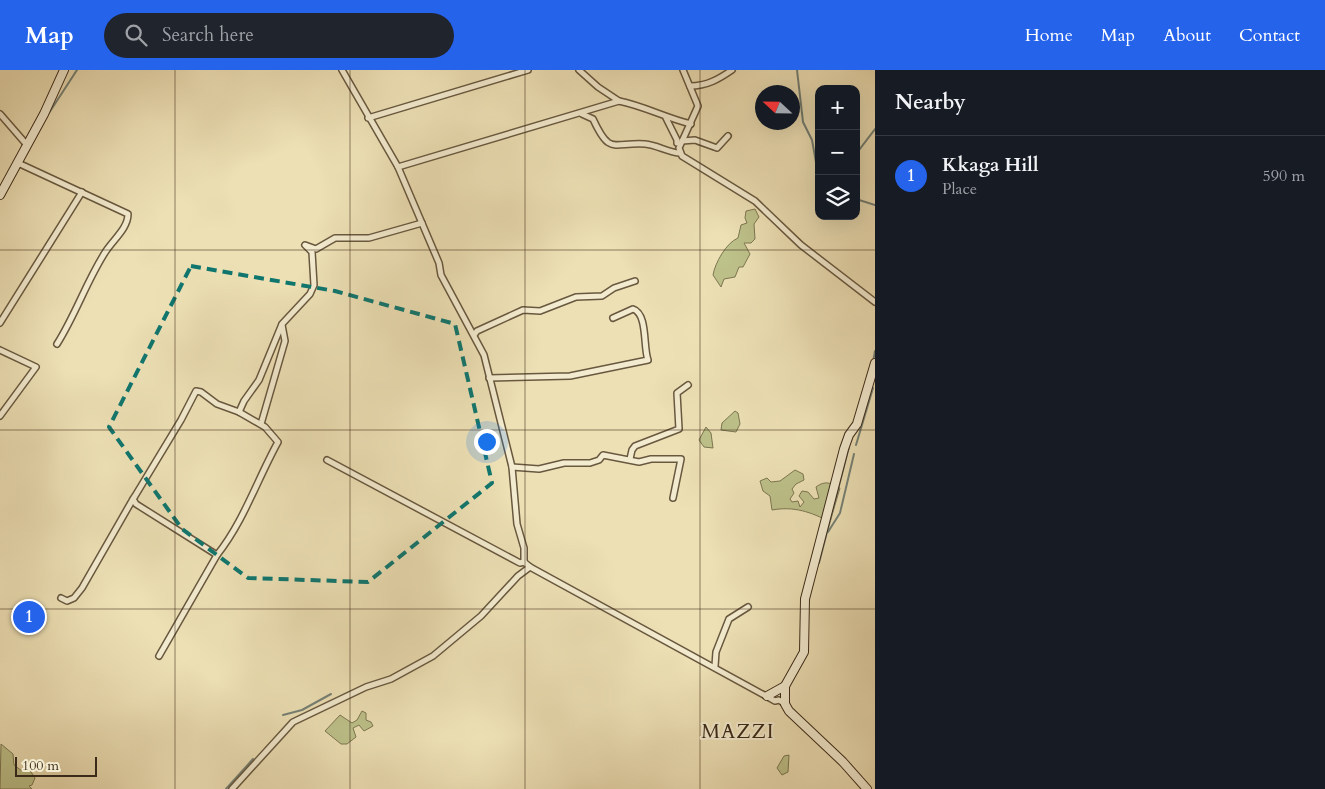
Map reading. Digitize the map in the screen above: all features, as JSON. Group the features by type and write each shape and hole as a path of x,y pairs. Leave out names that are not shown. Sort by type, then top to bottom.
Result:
{"street":[{"path":"0,195 64,70"},
{"path":"342,70 398,167 439,263 441,275 484,355 512,467 516,524 524,548 524,562"},
{"path":"368,118 528,70"},
{"path":"579,70 598,87 619,101 636,104 666,118 691,124"},
{"path":"679,153 681,141 691,124 698,106 683,70"},
{"path":"690,86 709,84 715,78 732,70"},
{"path":"398,167 619,101"},
{"path":"0,114 27,145"},
{"path":"579,114 593,119 600,134 611,145 646,144 679,153 693,164 755,201 801,245 875,302"},
{"path":"666,118 677,140 681,141"},
{"path":"664,150 681,141 694,140 717,148 728,136"},
{"path":"18,163 126,211 128,218 81,294 71,322 57,344"},
{"path":"0,323 82,192"},
{"path":"239,412 244,401 259,380 282,324 310,294 314,285 312,252 305,245 316,249 335,238 368,238 422,222"},
{"path":"474,335 477,331 523,310 540,311 576,297 602,296 614,288 635,281"},
{"path":"489,378 570,376 648,360 644,350 645,333 641,316 637,310 633,309 613,318"},
{"path":"261,424 285,341 282,324"},
{"path":"0,350 36,367 0,416"},
{"path":"785,704 785,686 804,652 803,610 813,560 844,449 849,435 857,424 875,363"},
{"path":"630,459 635,446 679,429 677,393 688,384"},
{"path":"61,598 68,601 74,598 82,588 133,498 181,420 196,391 202,392 217,404 239,412 261,424 278,442 258,479 242,519 217,555 159,656"},
{"path":"512,467 539,469 564,463 590,463 599,460 603,455 639,462 651,459 681,459 673,498"},
{"path":"327,460 400,497 486,546 520,563 524,562 767,696 785,704 843,762 866,789"},
{"path":"133,498 136,504 217,555"},
{"path":"232,789 293,722 366,686 391,679 433,656 481,616 518,576 530,567"},
{"path":"715,666 716,652 729,619 748,607"},
{"path":"767,696 785,686"}],"highlighted area":[{"path":"191,266 335,291 455,324 492,483 368,582 248,578 182,529 109,427"}],"green space":[{"path":"755,209 759,217 754,224 755,239 751,243 744,243 750,254 743,267 739,267 735,277 724,279 721,287 713,275 716,265 729,244 738,238 741,225 747,223 745,218 746,211"},
{"path":"735,411 738,413 740,424 736,432 721,430 722,423"},
{"path":"706,427 711,433 713,448 704,447 699,440"},
{"path":"795,470 803,474 804,480 796,484 792,489 794,493 790,499 792,502 798,501 800,507 804,502 799,496 802,491 808,492 814,499 819,498 816,487 822,484 831,484 840,488 830,522 802,511 788,509 772,510 770,496 763,491 760,481 767,478 771,482 780,481"},
{"path":"362,711 366,713 366,720 371,722 373,726 364,731 359,725 353,728 356,737 347,744 341,744 325,731 340,715 352,723 357,720"},
{"path":"1,744 13,754 14,765 22,771 29,769 35,778 32,785 29,786 32,789 0,789"},
{"path":"789,755 788,772 782,775 777,768 784,756"}],"waterway":[{"path":"47,116 77,70"},
{"path":"797,70 803,122 812,140 818,175"},
{"path":"860,149 875,129"},
{"path":"719,148 726,141"},
{"path":"697,144 715,150"},
{"path":"860,200 875,205"},
{"path":"873,362 875,351"},
{"path":"856,445 873,388"},
{"path":"819,563 849,447"},
{"path":"828,532 840,513 854,454"},
{"path":"283,715 302,710 331,694"},
{"path":"226,789 253,759"}],"place":[{"name":"Kkaga Hill","path":"29,617"}],"district":[{"name":"MAZZI","path":"738,731"}]}
